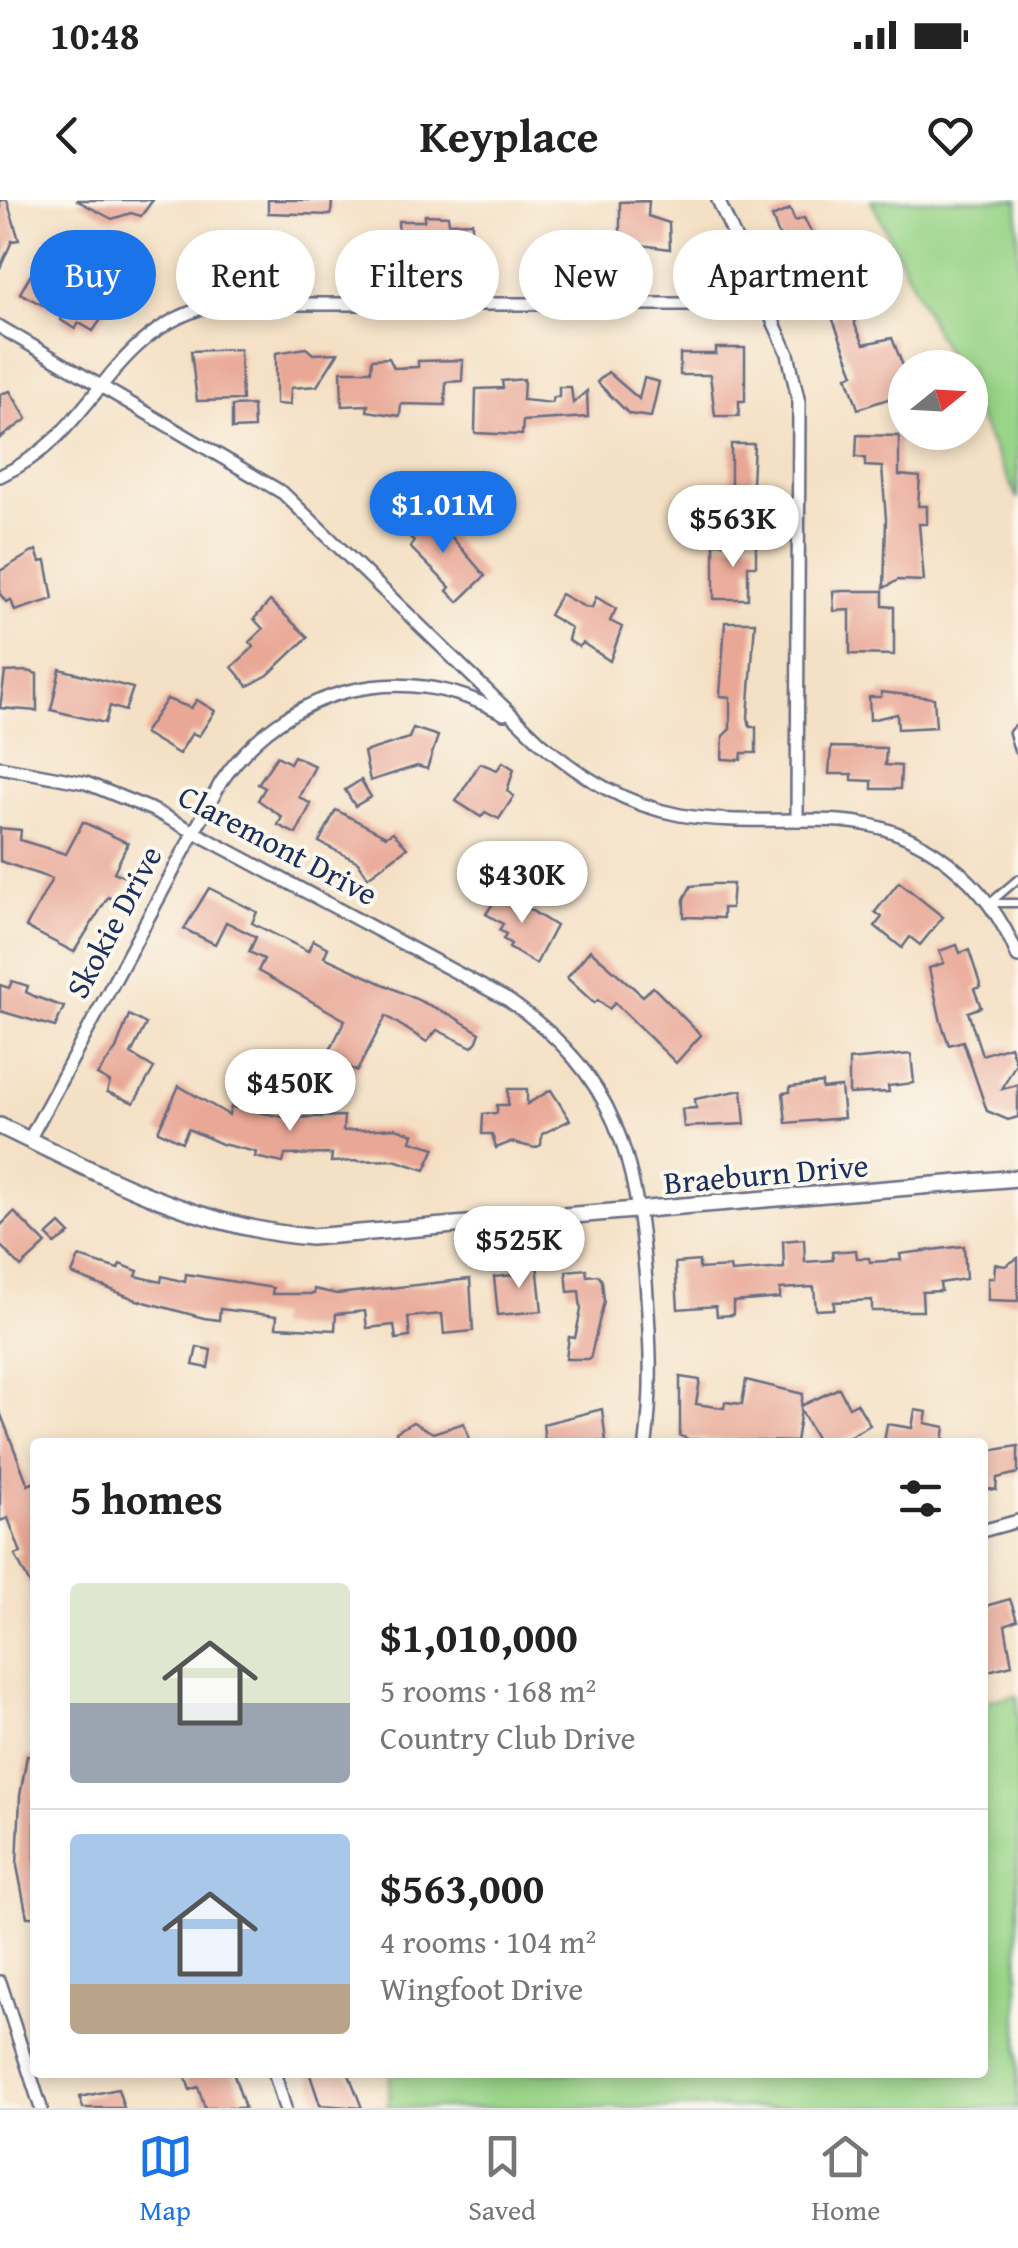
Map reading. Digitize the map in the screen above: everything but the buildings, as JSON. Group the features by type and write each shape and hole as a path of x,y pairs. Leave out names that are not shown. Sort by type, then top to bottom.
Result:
{"street":[{"path":"718,200 732,230"},
{"path":"0,476 59,438 125,354 152,330 183,314 217,304 673,304"},
{"path":"773,320 788,354 799,403 797,820"},
{"path":"0,326 283,493 532,734 584,777 645,806 706,818 844,821 906,837 950,863 990,904 1018,957"},
{"name":"Skokie Drive","path":"29,1140 220,782 254,740 276,722 326,695 382,684 436,687 487,704 532,734"},
{"name":"Claremont Drive","path":"0,766 86,783 194,832 536,1019 583,1066 602,1094 626,1146 640,1212 653,1373 646,1438"},
{"name":"Braeburn Drive","path":"0,1126 164,1205 205,1219 275,1234 347,1236 1018,1178"},
{"path":"988,1529 1018,1521"},
{"path":"0,1982 30,2074"},
{"path":"31,2078 41,2108"},
{"path":"276,2078 286,2108"}],"lane":[{"path":"1018,728 1013,733 1018,750"},
{"path":"990,904 1018,879"},
{"path":"990,904 1018,903"}],"green space":[{"path":"871,200 1018,200 1018,499 988,438 988,350 945,350 903,265 903,230 886,230"},
{"path":"1018,1696 1018,2108 388,2108 390,2078 988,2078 988,1700"}]}
